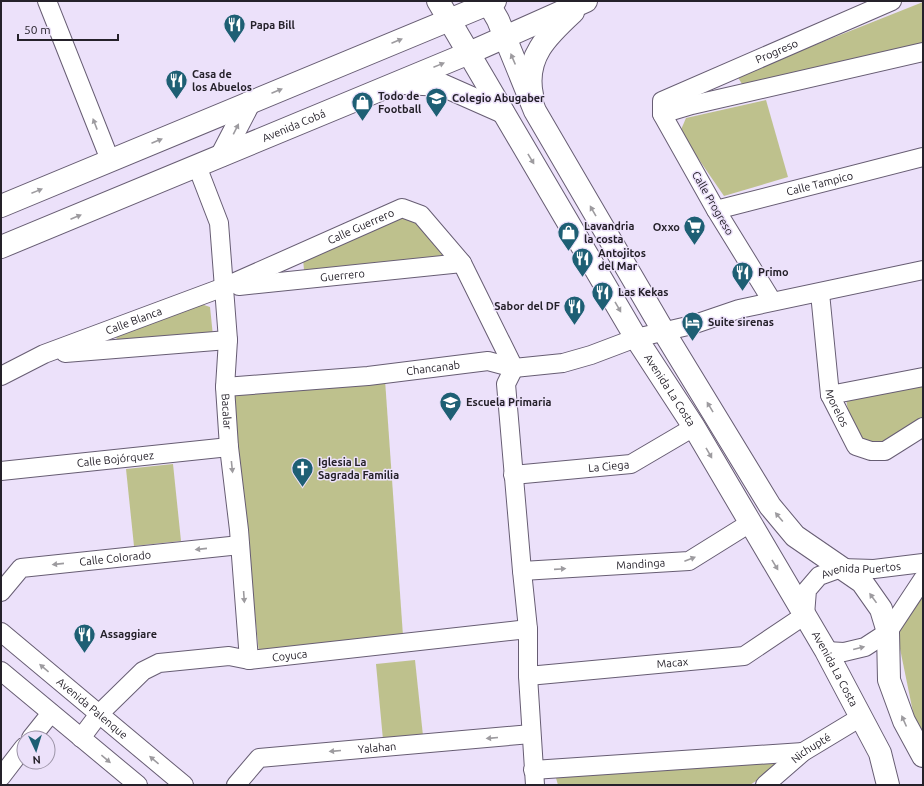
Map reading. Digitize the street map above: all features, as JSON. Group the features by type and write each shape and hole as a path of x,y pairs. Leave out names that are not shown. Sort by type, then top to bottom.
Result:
{"main road":[{"path":"1,206 249,103 443,10 490,2 537,115 664,332 770,506 795,536 862,582 881,609 888,632 889,680 904,721 923,756"},
{"path":"537,115 530,87 532,66 540,46 552,32 585,2"},
{"name":"Avenida Cobá","path":"7,243 222,156 396,82 469,53 504,36 585,2"},
{"name":"Avenida La Costa","path":"443,10 636,338 694,427 826,651 880,753 888,785"},
{"path":"396,82 442,85 503,112"},
{"path":"222,156 249,103"},
{"path":"514,131 524,122 537,115"}],"street":[{"path":"47,1 110,160"},
{"name":"Progreso","path":"662,108 892,1"},
{"path":"662,108 692,105 923,52"},
{"name":"Calle Progreso","path":"662,108 716,210 772,301"},
{"name":"Calle Tampico","path":"716,210 923,157"},
{"name":"Bacalar","path":"197,166 219,223 228,340 225,387 249,660"},
{"name":"Calle Guerrero","path":"224,287 402,208 421,215 462,263 514,368"},
{"name":"Guerrero","path":"224,287 462,263"},
{"path":"664,332 692,325 739,309 772,301 820,293 923,270"},
{"name":"Calle Blanca","path":"1,376 44,354 224,287"},
{"name":"Morelos","path":"820,293 830,395 856,446 871,450 885,451 923,427"},
{"name":"Chancanab","path":"225,387 368,376 488,361 514,368 563,363 591,355 636,338 664,332"},
{"name":"Calle Blanca","path":"44,354 228,340"},
{"path":"514,368 506,384 528,629 528,676 534,777 804,752"},
{"path":"830,395 923,377"},
{"name":"La Ciega","path":"513,475 631,464 694,427"},
{"name":"Calle Bojórquez","path":"1,471 230,447"},
{"name":"Mandinga","path":"522,572 689,561 750,523"},
{"name":"Calle Colorado","path":"1,592 21,568 240,545"},
{"name":"Avenida Puertos","path":"805,615 807,590 819,576 841,568 874,569 923,563"},
{"path":"826,651 844,652 865,647 888,632 923,579"},
{"name":"Macax","path":"528,676 744,656 805,615"},
{"name":"Coyuca","path":"81,738 98,714 143,670 159,663 229,656 249,660 528,629"},
{"name":"Avenida Palenque","path":"1,632 184,785"},
{"path":"1,671 138,785"},
{"path":"37,730 51,713"},
{"name":"Nichupté","path":"765,785 804,752 861,718"},
{"name":"Yalahan","path":"236,785 258,758 531,734"},
{"path":"1,776 16,757"}],"green space":[{"path":"923,2 923,45 742,84 737,76"},
{"path":"766,100 788,177 724,196 680,132 686,118"},
{"path":"409,215 447,253 440,259 321,270 304,270 303,259"},
{"path":"201,304 210,307 213,336 119,345 115,334"},
{"path":"385,380 403,636 259,653 232,393"},
{"path":"923,386 923,420 893,441 879,443 860,440 849,417 846,399"},
{"path":"173,464 181,541 134,546 126,469"},
{"path":"923,594 923,733 914,717 897,634"},
{"path":"415,660 423,736 383,740 376,664"},
{"path":"791,757 750,785 558,785 554,771"}],"place":[{"name":"Papa Bill","path":"234,44"},
{"name":"Casa de los Abuelos","path":"177,100"},
{"name":"Colegio Abugaber","path":"437,118"},
{"name":"Todo de Football","path":"363,122"},
{"name":"Oxxo","path":"695,246"},
{"name":"Lavandria la costa","path":"568,252"},
{"name":"Antojitos del Mar","path":"583,278"},
{"name":"Primo","path":"742,292"},
{"name":"Las Kekas","path":"603,312"},
{"name":"Sabor del DF","path":"575,326"},
{"name":"Suite sirenas","path":"692,342"},
{"name":"Escuela Primaria","path":"450,422"},
{"name":"Iglesia La Sagrada Familia","path":"302,488"},
{"name":"Assaggiare","path":"85,654"}]}
